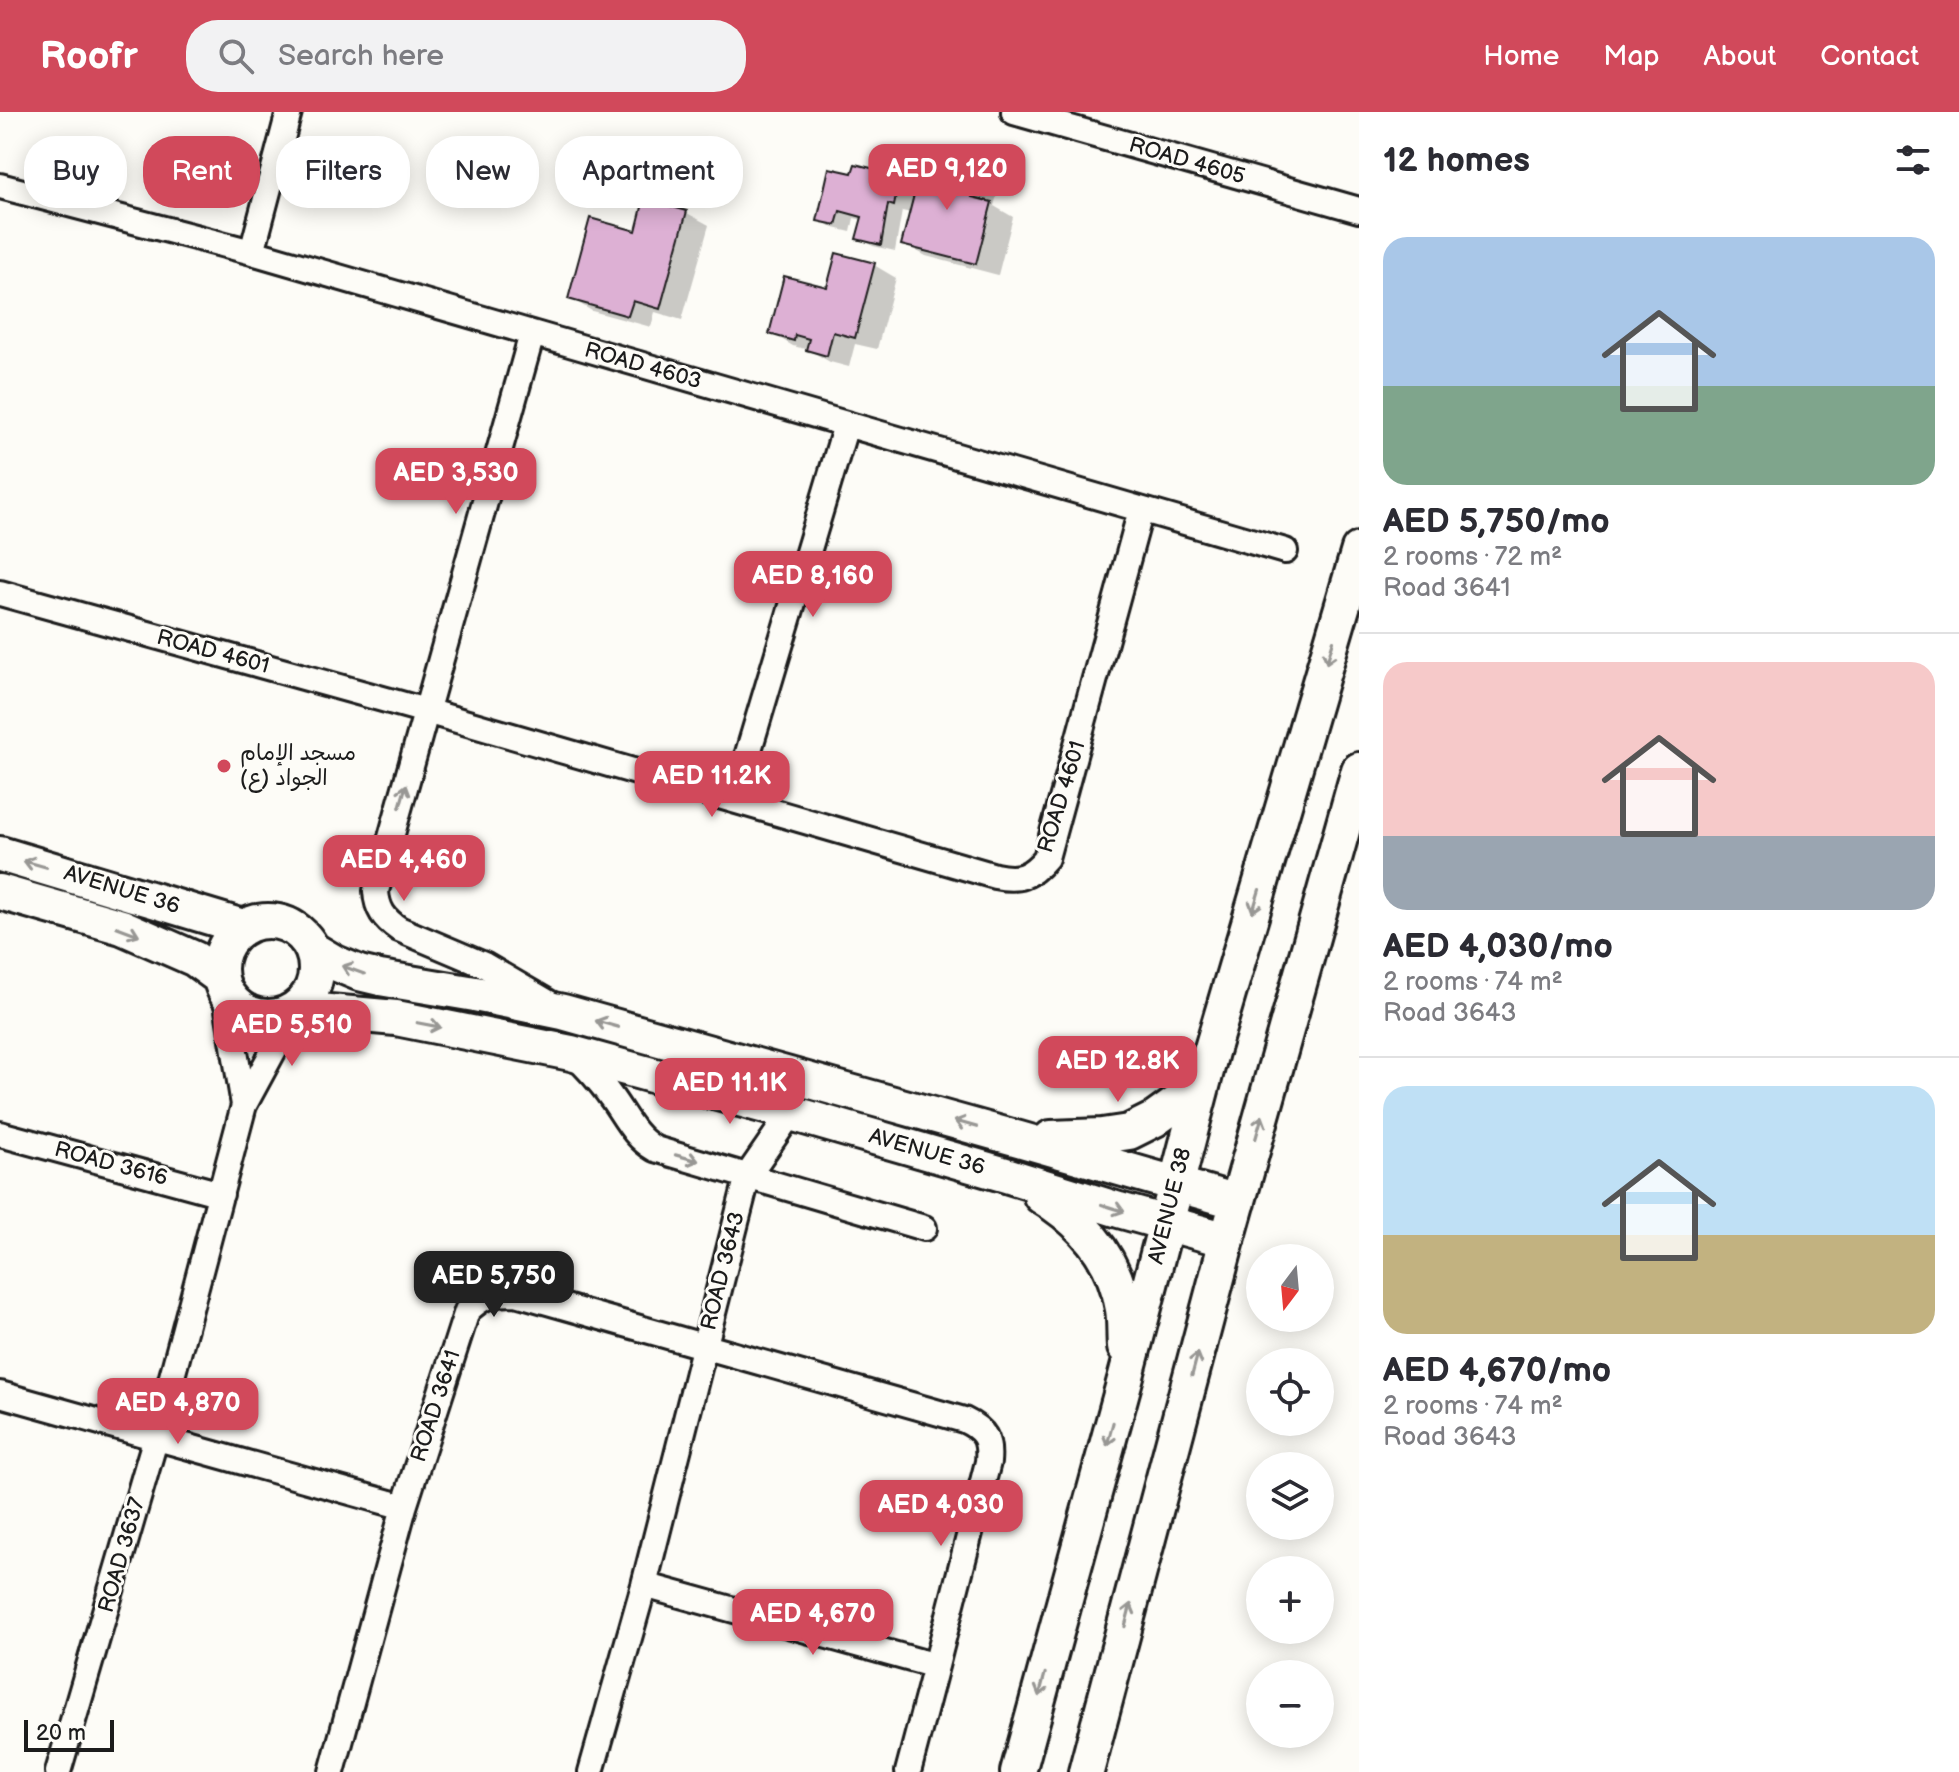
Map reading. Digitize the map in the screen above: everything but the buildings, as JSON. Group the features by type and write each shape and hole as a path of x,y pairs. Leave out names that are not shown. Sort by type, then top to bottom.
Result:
{"street":[{"path":"252,252 289,112"},
{"name":"ROAD 4605","path":"1014,112 1359,210"},
{"name":"ROAD 4603","path":"0,186 252,252 1285,551"},
{"path":"532,334 376,891 377,903 389,923 484,965 563,1012"},
{"path":"734,800 846,425"},
{"name":"ROAD 4601","path":"0,593 426,711 1009,879 1037,869 1046,858 1141,510"},
{"name":"AVENUE 38","path":"1018,1772 1211,1052 1359,550"},
{"path":"1086,1772 1227,1240 1359,770"},
{"name":"AVENUE 36","path":"0,854 243,927"},
{"name":"AVENUE 36","path":"0,892 122,927 195,959 223,985"},
{"path":"275,921 291,926 304,936 313,950 317,966 315,982 308,997 296,1009 282,1015 265,1017 249,1013 236,1004 223,985 220,963 224,949 232,936 243,927 275,921"},
{"name":"AVENUE 36","path":"313,950 335,963 369,976 563,1012 1238,1202"},
{"name":"ROAD 3637","path":"223,985 244,1105"},
{"name":"AVENUE 36","path":"296,1009 396,1018 571,1053 791,1113 1227,1240"},
{"name":"ROAD 3637","path":"58,1772 156,1437 244,1105 296,1009"},
{"path":"1019,1139 1129,1132 1180,1101 1211,1052"},
{"path":"571,1053 604,1088 635,1134 644,1142 667,1152 924,1228"},
{"path":"748,1175 791,1113"},
{"name":"ROAD 3616","path":"0,1134 221,1194"},
{"name":"ROAD 3643","path":"591,1772 644,1585 748,1175"},
{"path":"1006,1175 1065,1210 1101,1248 1116,1282 1123,1310 1126,1376"},
{"name":"ROAD 3641","path":"332,1772 404,1507 467,1311 480,1298 495,1293 516,1293 977,1426 990,1449 988,1462 936,1666"},
{"path":"0,1394 404,1507"},
{"path":"644,1585 936,1666 908,1772"}],"place":[{"name":"مسجد الإمام الجواد (ع)","path":"224,766"}]}
